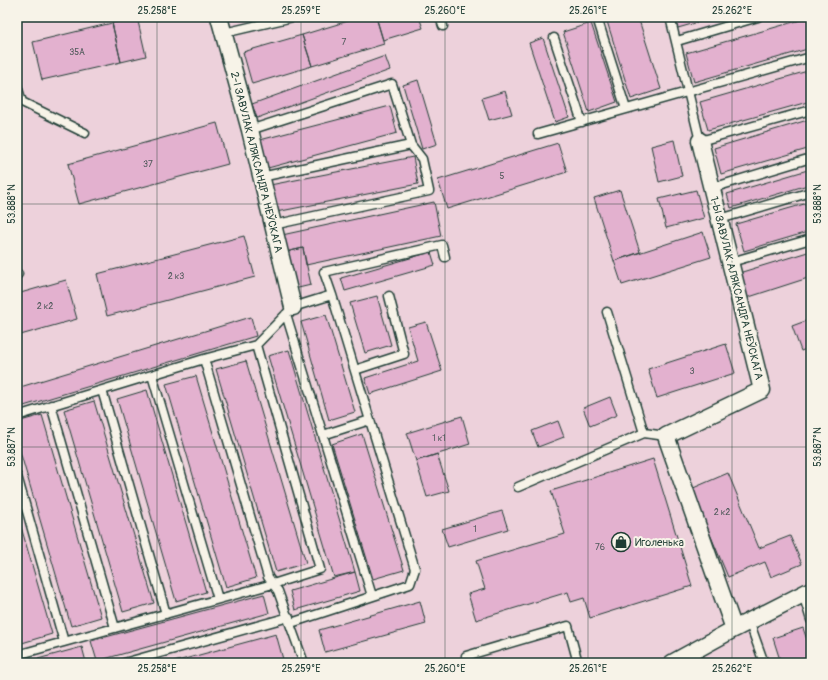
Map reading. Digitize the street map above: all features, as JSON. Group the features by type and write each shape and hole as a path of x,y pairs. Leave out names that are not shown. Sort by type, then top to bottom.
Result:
{"street":[{"name":"2-І ЗАВУЛАК АЛЯКСАНДРА НЕЎСКАГА","path":"219,17 250,130 273,225 289,311"},
{"name":"1-Ы ЗАВУЛАК АЛЯКСАНДРА НЕЎСКАГА","path":"666,436 762,390 700,141"},
{"path":"666,436 734,628"},
{"path":"672,663 734,628 807,592"}],"lane":[{"path":"224,33 293,17"},
{"path":"440,17 443,26"},
{"path":"670,17 700,141 811,110"},
{"path":"677,41 758,17"},
{"path":"598,24 626,109"},
{"path":"554,38 582,122"},
{"path":"538,134 811,57"},
{"path":"250,130 392,84 411,145 422,159 429,191 273,225"},
{"path":"17,86 22,102 84,133"},
{"path":"261,177 411,145"},
{"path":"712,188 811,158"},
{"path":"720,219 811,192"},
{"path":"731,262 811,239"},
{"path":"124,663 290,620 410,584 415,569 324,272 442,245 445,257"},
{"path":"17,416 204,359 256,345 289,311 332,295"},
{"path":"355,370 404,354 389,296"},
{"path":"289,311 323,435 372,596"},
{"path":"607,312 644,433"},
{"path":"17,655 273,584 320,569 256,345"},
{"path":"204,359 268,577 278,591 290,620 304,663"},
{"path":"152,375 218,599"},
{"path":"102,390 166,614"},
{"path":"51,405 115,628"},
{"path":"323,435 370,420"},
{"path":"518,487 644,433 666,436"},
{"path":"17,476 64,642"},
{"path":"807,592 811,620"},
{"path":"749,621 764,663"},
{"path":"466,656 568,626 578,663"}],"shaded area":[{"path":"17,17 811,17 811,663 17,663"}],"building":[{"path":"137,17 146,56 121,62 112,23"},
{"path":"361,17 376,17 384,44 312,66 302,35"},
{"path":"389,17 419,17 423,28 383,40 377,20"},
{"path":"638,17 661,89 631,99 606,18"},
{"path":"675,17 716,17 678,28"},
{"path":"811,17 811,48 694,82 686,53"},
{"path":"112,23 121,62 42,80 33,42"},
{"path":"591,23 617,102 589,112 563,32"},
{"path":"302,35 312,66 252,84 243,52"},
{"path":"543,38 569,117 555,122 529,43"},
{"path":"385,56 390,70 257,118 252,104"},
{"path":"811,70 811,101 708,130 700,102"},
{"path":"418,80 437,144 422,149 403,85"},
{"path":"505,91 512,114 489,120 482,98"},
{"path":"390,106 397,133 268,168 260,140"},
{"path":"811,119 811,148 721,174 714,148"},
{"path":"217,123 228,164 79,204 68,164"},
{"path":"674,140 682,176 659,182 651,146"},
{"path":"558,143 567,172 447,209 438,180"},
{"path":"413,157 418,184 276,212 270,185"},
{"path":"811,169 811,184 731,208 727,194"},
{"path":"620,190 640,252 614,261 594,198"},
{"path":"696,190 704,218 666,228 659,199"},
{"path":"434,202 441,236 306,265 303,248 286,252 282,235"},
{"path":"811,202 811,231 744,251 736,224"},
{"path":"703,232 711,257 622,285 614,261"},
{"path":"244,236 255,277 107,316 97,274"},
{"path":"303,248 311,285 294,289 286,252"},
{"path":"811,251 811,277 746,298 739,273"},
{"path":"431,252 435,265 345,291 341,278"},
{"path":"66,280 77,319 17,336 17,294"},
{"path":"377,296 391,345 365,353 350,303"},
{"path":"326,315 355,412 329,420 301,322"},
{"path":"251,317 256,336 17,408 17,388"},
{"path":"811,319 811,347 801,351 792,326"},
{"path":"426,322 442,371 370,394 365,378 418,361 408,327"},
{"path":"726,344 735,373 657,398 648,369"},
{"path":"289,350 355,572 334,577 268,356"},
{"path":"246,361 306,563 276,572 216,369"},
{"path":"196,376 256,578 226,587 166,384"},
{"path":"147,390 206,592 176,601 117,399"},
{"path":"610,397 617,415 590,426 583,408"},
{"path":"94,401 154,603 123,612 64,410"},
{"path":"42,415 101,617 71,626 17,441 17,422"},
{"path":"462,416 470,444 416,461 407,433"},
{"path":"558,421 564,437 538,447 532,431"},
{"path":"362,434 404,570 373,579 332,444"},
{"path":"437,454 449,491 427,497 416,461"},
{"path":"653,459 692,586 590,618 584,598 571,602 568,592 476,620 468,594 485,589 476,561 565,534 551,491"},
{"path":"728,473 759,548 790,536 802,564 771,577 765,562 728,577 691,489"},
{"path":"502,511 508,529 448,547 442,529"},
{"path":"17,513 52,634 22,643 17,624"},
{"path":"355,572 360,591 295,610 290,591"},
{"path":"264,594 269,613 97,661 91,641"},
{"path":"420,601 426,624 325,652 319,630"},
{"path":"803,628 811,652 811,663 781,663 773,638"},
{"path":"276,634 284,663 170,663"},
{"path":"82,647 86,662 23,663"}],"place":[{"name":"Иголенька","path":"621,542"}]}
